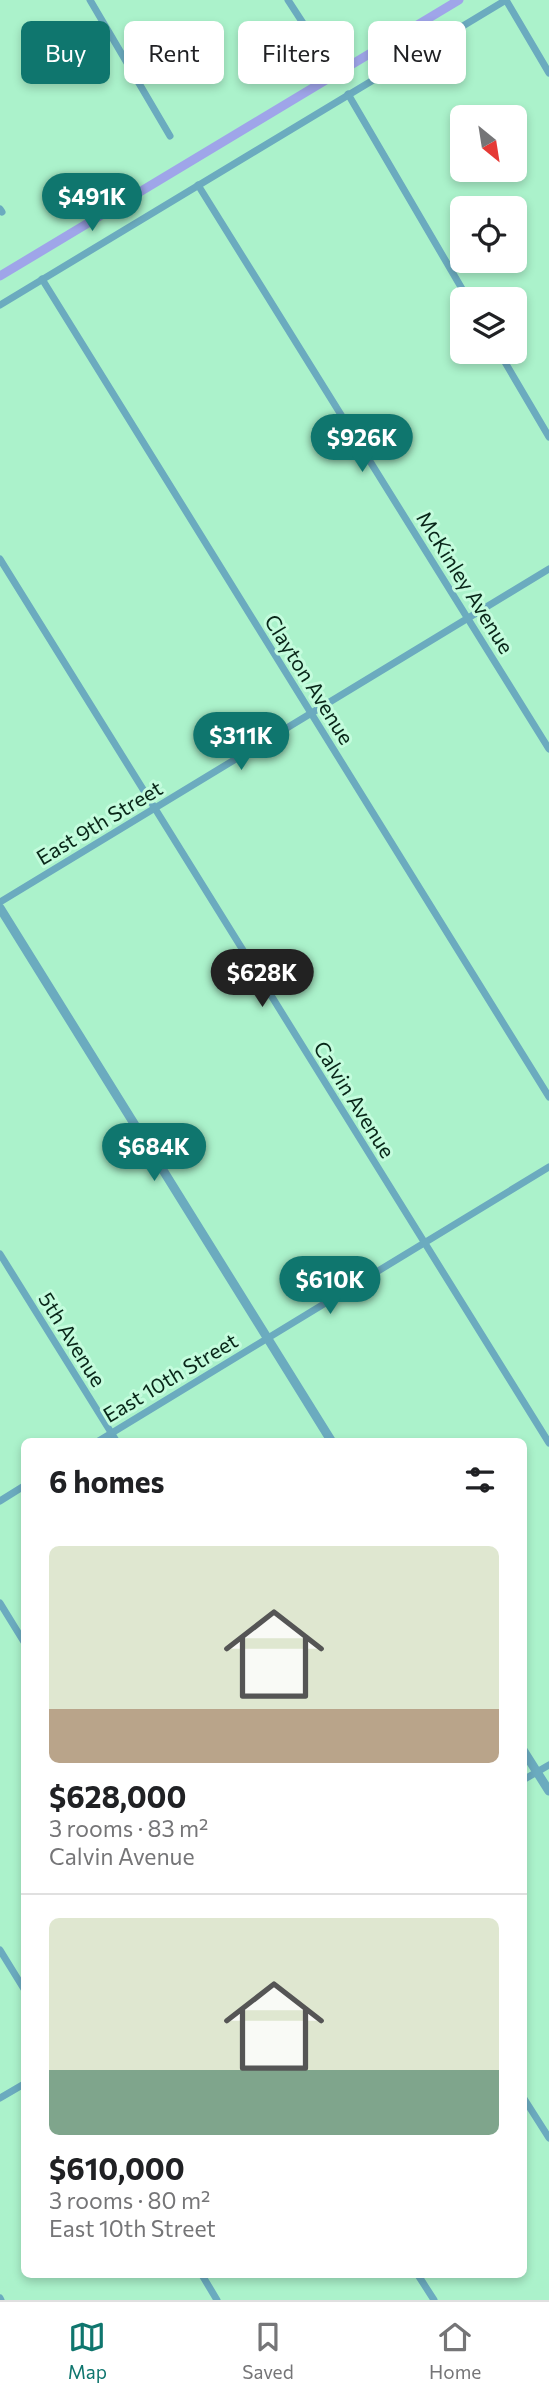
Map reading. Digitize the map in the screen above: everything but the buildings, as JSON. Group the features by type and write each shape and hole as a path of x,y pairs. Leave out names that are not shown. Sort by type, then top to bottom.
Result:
{"street":[{"path":"90,0 170,136"},
{"path":"288,0 302,21"},
{"path":"0,305 506,0 549,73"},
{"path":"348,94 461,287"},
{"name":"McKinley Avenue","path":"198,185 549,748"},
{"name":"Clayton Avenue","path":"42,279 549,1097"},
{"path":"506,364 549,437"},
{"name":"Calvin Avenue","path":"0,559 549,1443"},
{"name":"East 9th Street","path":"0,902 549,569"},
{"path":"0,908 330,1438"},
{"name":"East 10th Street","path":"104,1438 549,1167"},
{"name":"5th Avenue","path":"0,1254 115,1438"},
{"path":"0,1501 21,1488"},
{"path":"0,1603 21,1637"},
{"path":"527,1756 549,1791"},
{"path":"527,1778 549,1765"},
{"path":"0,1950 21,1984"},
{"path":"0,2098 21,2086"},
{"path":"527,2103 549,2138"},
{"path":"204,2278 217,2300"},
{"path":"420,2278 434,2300"}],"waterway":[{"path":"0,276 459,0"}]}
